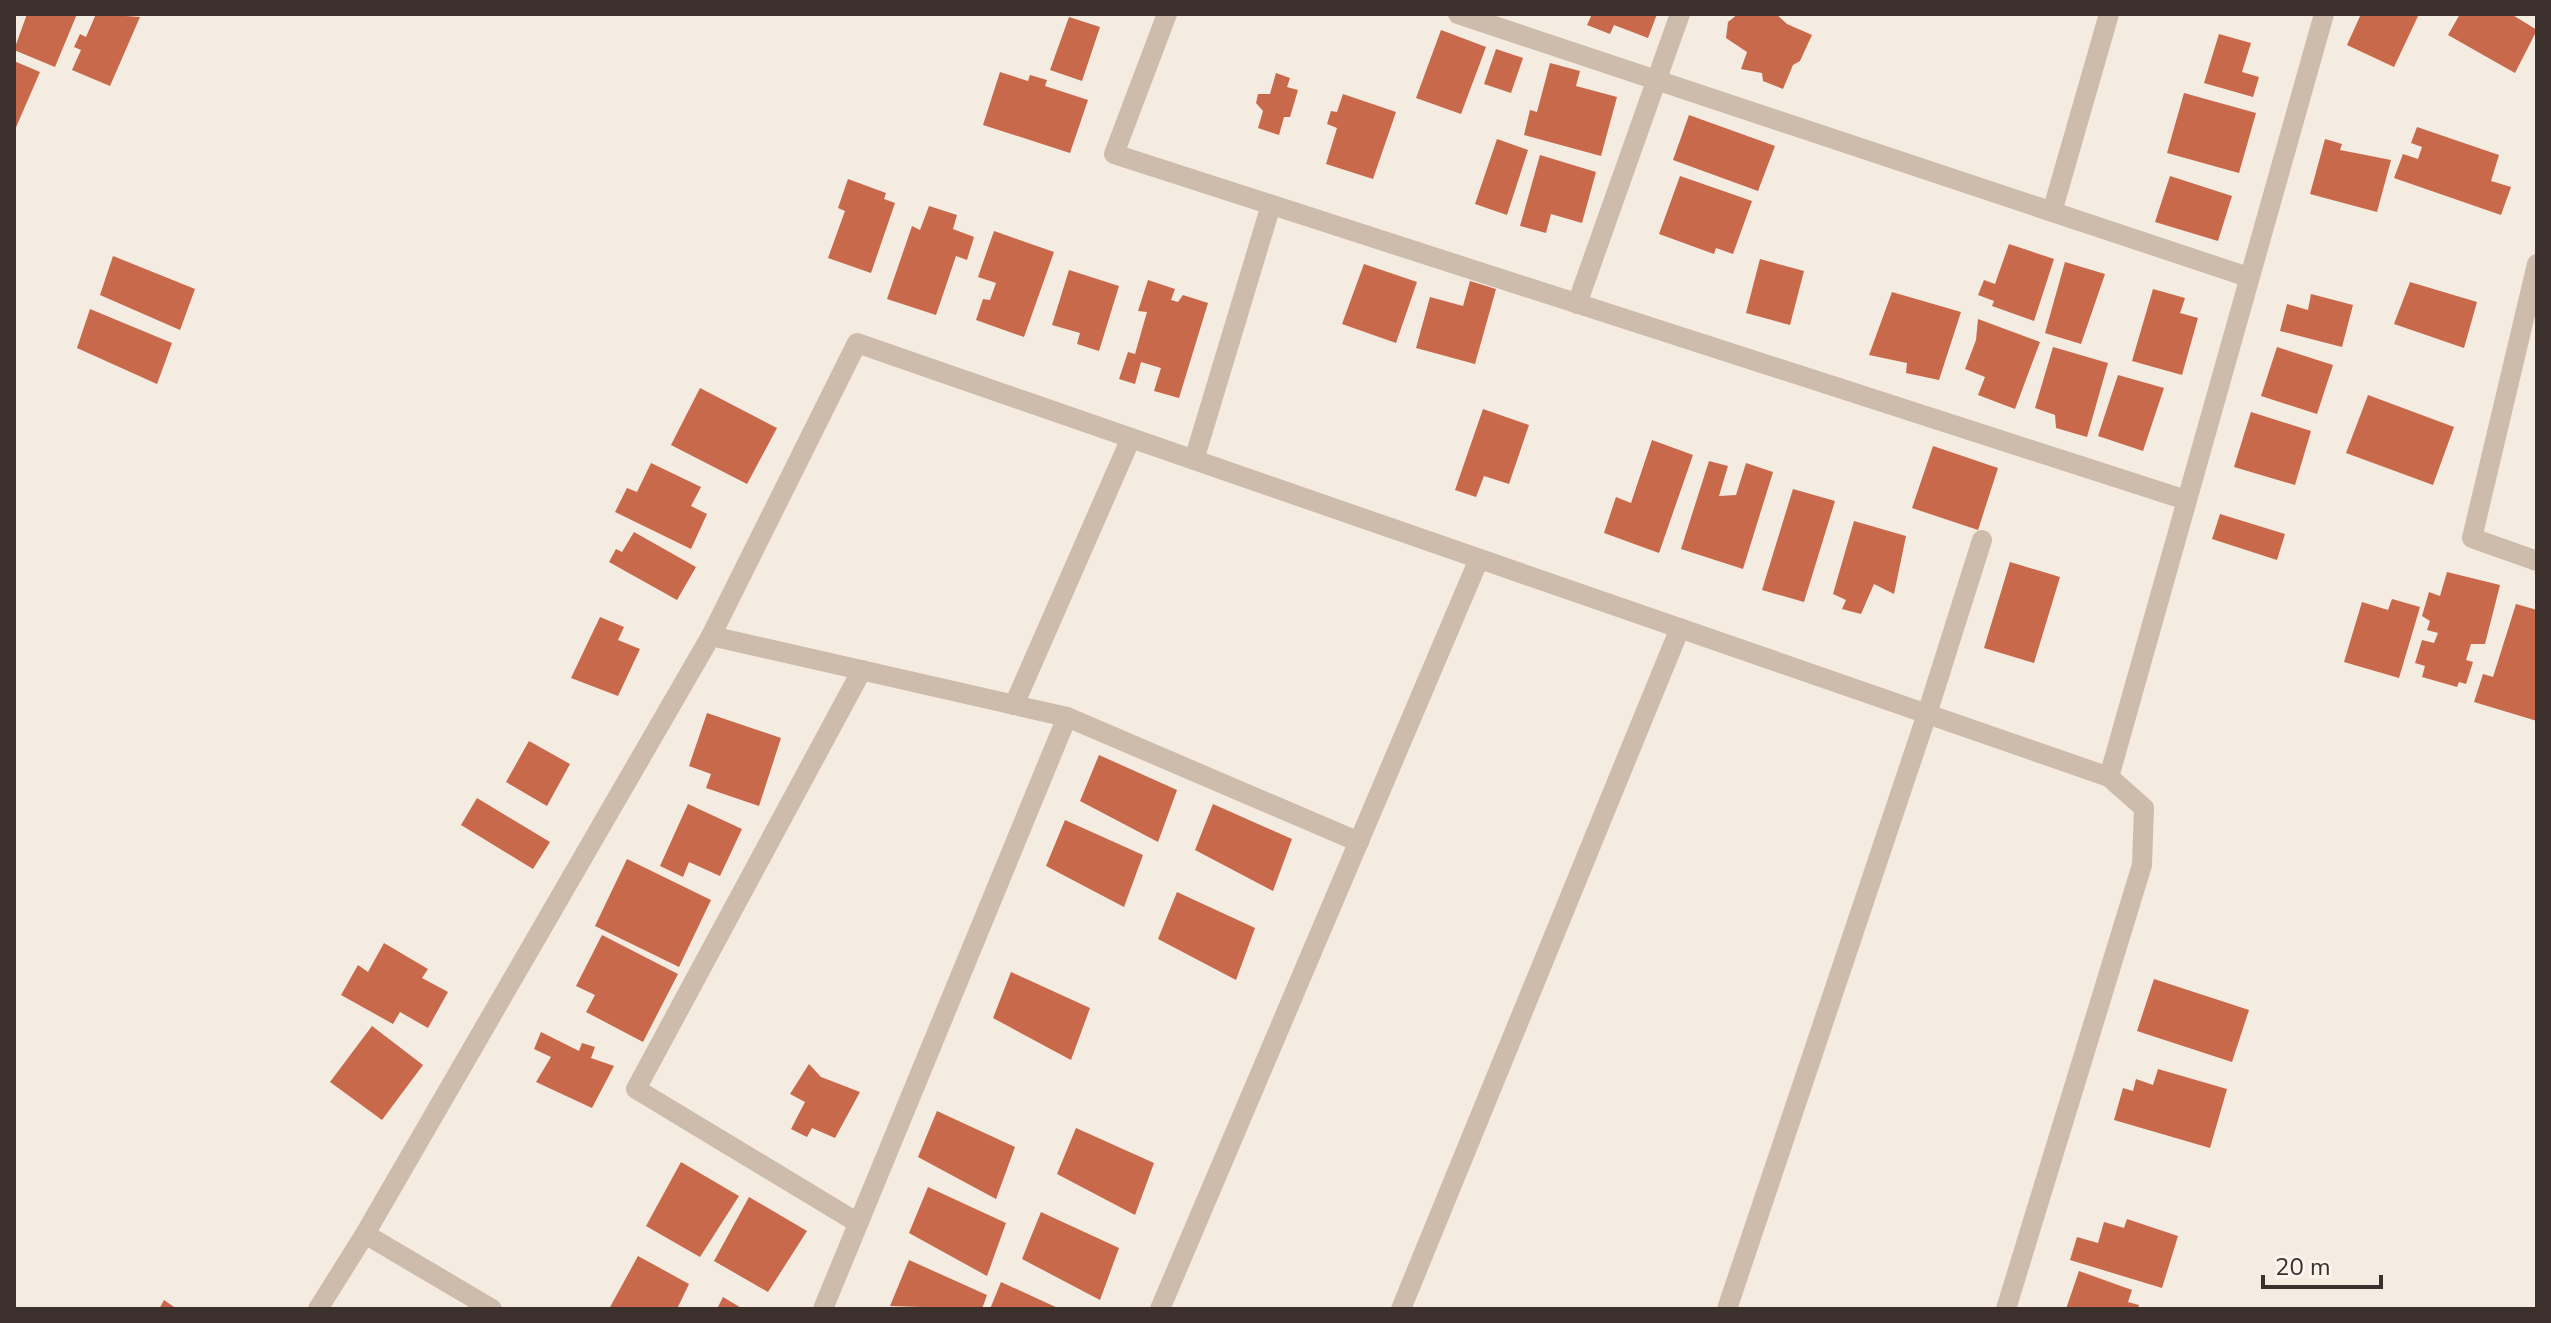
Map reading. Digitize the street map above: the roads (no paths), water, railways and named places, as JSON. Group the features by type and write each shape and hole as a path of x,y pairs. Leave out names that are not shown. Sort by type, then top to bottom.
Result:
{"street":[{"path":"1167,14 1114,154 2186,500"},
{"path":"1458,14 2248,277"},
{"path":"1577,304 1680,14"},
{"path":"2052,212 2109,14"},
{"path":"2109,777 2324,14"},
{"path":"1194,460 1271,205"},
{"path":"2537,264 2472,538 2537,561"},
{"path":"318,1309 365,1234 711,636 857,343 2109,777 2144,808 2142,865 2006,1309"},
{"path":"1014,705 1131,438"},
{"path":"1727,1309 1927,714 1982,540"},
{"path":"1160,1309 1479,559"},
{"path":"1401,1309 1680,628"},
{"path":"711,636 1067,717 1359,842"},
{"path":"858,1223 636,1089 862,670"},
{"path":"823,1309 1067,717"},
{"path":"365,1234 492,1309"}]}
